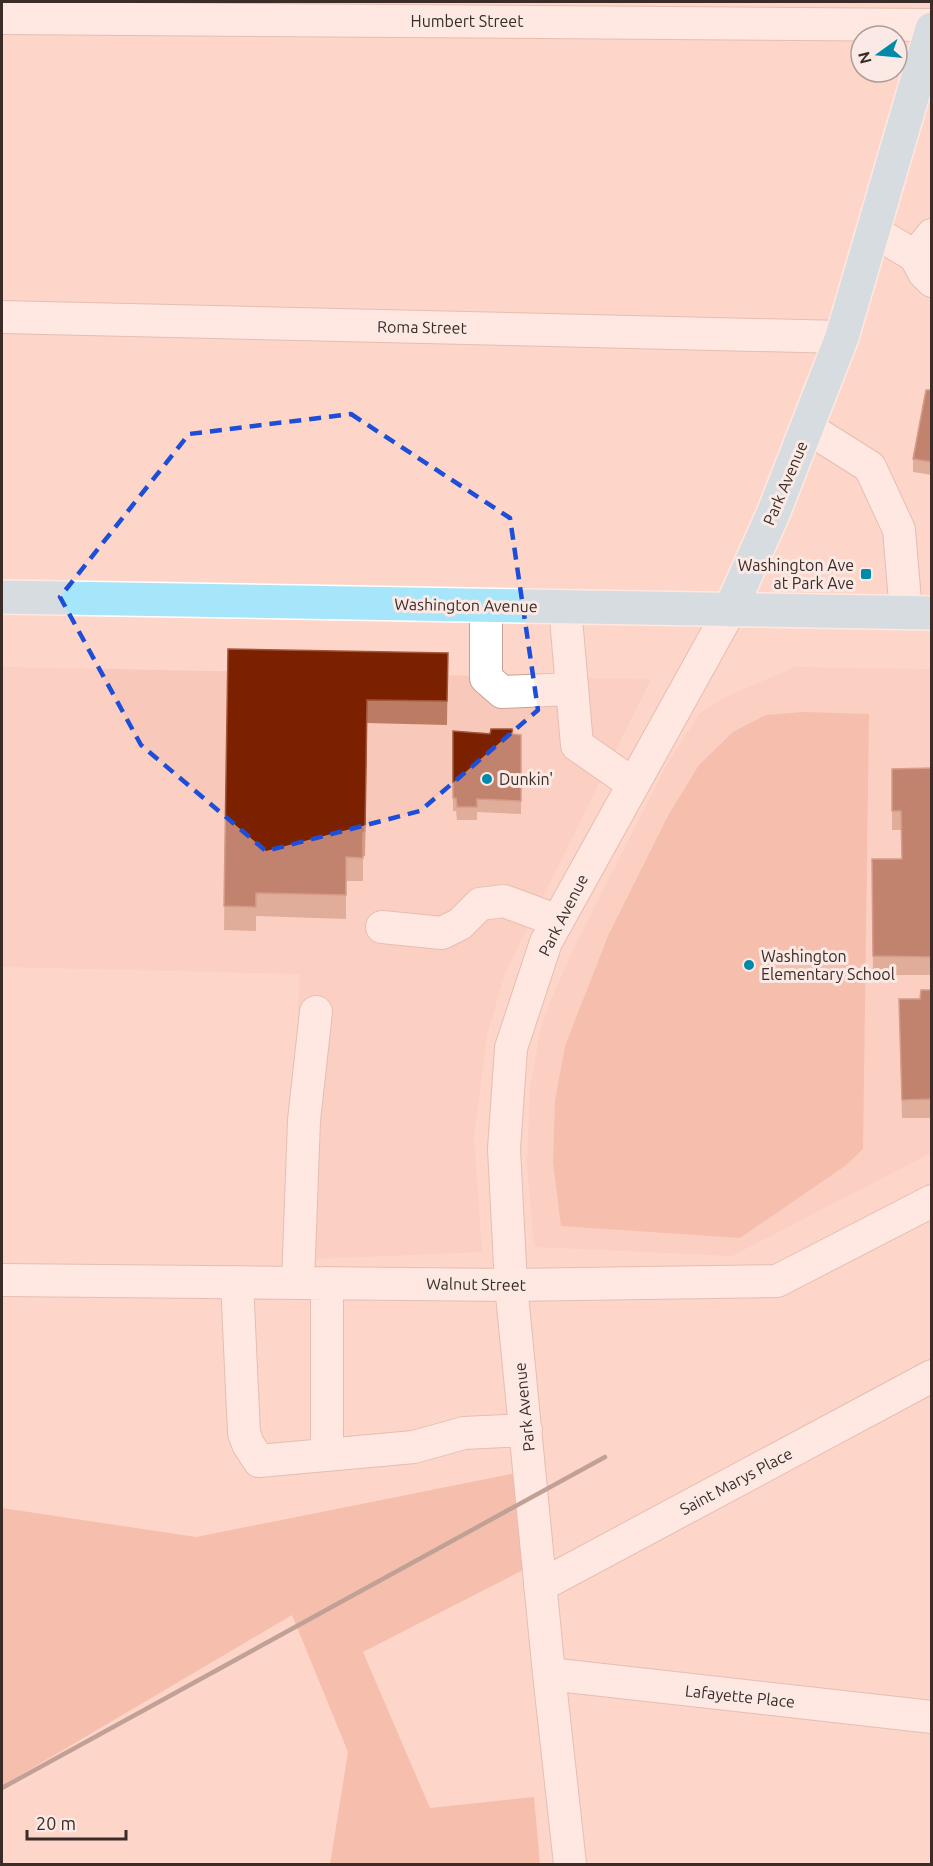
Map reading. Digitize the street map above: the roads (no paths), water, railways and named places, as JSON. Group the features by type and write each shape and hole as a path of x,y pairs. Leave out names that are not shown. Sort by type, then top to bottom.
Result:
{"main road":[{"name":"Park Avenue","path":"730,610 808,428 842,337 932,27"},
{"name":"Washington Avenue","path":"2,597 919,613"}],"street":[{"name":"Humbert Street","path":"2,18 75,10 932,27"},
{"path":"873,231 926,257"},
{"name":"Roma Street","path":"2,317 842,337"},
{"path":"808,428 870,467 899,530 919,613"},
{"path":"486,606 486,678 502,692 572,689"},
{"path":"566,607 577,745 633,784"},
{"name":"Park Avenue","path":"570,1864 540,1586 512,1285 504,1149 511,1048 546,942 730,610"},
{"path":"382,927 442,933 460,924 480,904 504,901 558,921"},
{"path":"316,1012 304,1120 313,1283 327,1455"},
{"name":"Walnut Street","path":"2,1280 512,1285 777,1281 932,1201"},
{"path":"237,1282 244,1433 259,1461 414,1446 464,1433 526,1430"},
{"name":"Saint Marys Place","path":"540,1586 932,1376"},
{"name":"Lafayette Place","path":"549,1674 932,1717"}],"railway":[{"path":"2,1788 605,1457"}],"place":[{"name":"Washington Ave at Park Ave","path":"866,574"},
{"name":"Dunkin'","path":"487,779"},
{"name":"Washington Elementary School","path":"749,965"}]}
